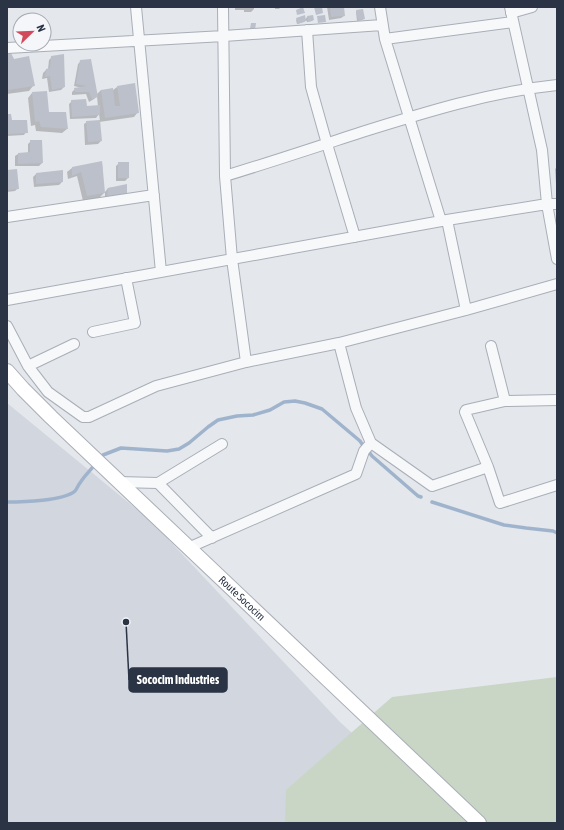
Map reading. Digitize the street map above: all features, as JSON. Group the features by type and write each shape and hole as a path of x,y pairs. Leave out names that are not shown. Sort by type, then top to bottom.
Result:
{"street":[{"path":"136,7 161,272"},
{"path":"223,7 225,176 232,259 246,362"},
{"path":"380,7 385,39 409,117 444,220 466,310"},
{"path":"385,39 511,14 532,7"},
{"path":"511,14 542,150 552,204 557,259"},
{"path":"7,48 224,36 382,25"},
{"path":"307,30 311,87 326,144 355,237"},
{"path":"225,176 409,117 468,101 529,88 557,85"},
{"path":"7,217 154,195"},
{"path":"7,300 444,220 552,204"},
{"path":"93,332 135,323 126,278"},
{"path":"7,326 28,366 48,392 86,418 156,386 246,362 339,343 466,310 557,284"},
{"path":"339,343 356,408 371,442 432,486 488,467"},
{"path":"28,366 74,344"},
{"path":"491,346 505,401"},
{"name":"Route Sococim","path":"7,371 29,395 91,456 479,823"},
{"path":"557,400 505,401 465,411 488,467 500,502 557,485"},
{"path":"188,548 356,474 364,451 371,442"},
{"path":"119,482 158,483 222,444"},
{"path":"158,483 212,538"}],"shaded area":[{"path":"7,403 151,521 340,722 451,823 7,823"}],"green space":[{"path":"557,677 557,823 285,823 286,790 392,697"}],"building":[{"path":"303,7 305,13 297,15 296,10"},
{"path":"314,7 322,7 323,13 316,15"},
{"path":"330,7 344,7 345,16 331,17"},
{"path":"363,9 365,19 358,20 356,10"},
{"path":"305,15 306,21 298,24 296,18"},
{"path":"313,15 314,20 308,22 307,16"},
{"path":"325,15 326,22 318,23 317,16"},
{"path":"251,23 256,23 255,30 250,29"},
{"path":"7,53 11,53 14,59 29,56 35,86 7,90"},
{"path":"64,54 65,87 52,90 50,76 45,77 46,69 50,68 51,56"},
{"path":"91,59 98,97 92,99 89,92 75,92 74,88 87,86 76,84 80,60"},
{"path":"135,83 139,113 105,118 101,90 113,88 115,106 120,106 117,86"},
{"path":"47,91 49,112 66,112 68,129 41,127 39,121 35,122 32,92"},
{"path":"86,99 87,106 100,105 100,115 72,117 71,100"},
{"path":"7,114 11,114 12,120 27,120 28,133 7,134"},
{"path":"100,120 102,141 88,142 86,121"},
{"path":"30,140 42,140 43,163 18,164 18,153 30,152"},
{"path":"102,161 105,193 87,196 81,172 72,176 72,167"},
{"path":"118,162 129,162 129,178 118,178"},
{"path":"17,169 19,189 7,190 7,170"},
{"path":"63,170 63,182 36,184 36,173"},
{"path":"127,184 127,195 107,198 108,188"}],"waterway":[{"path":"100,459 103,455 121,448 167,451 179,449 218,420 237,416 253,415 270,410 284,402 295,401 322,409 362,444"},
{"path":"369,452 418,496 421,497"},
{"path":"7,502 53,499 70,494 76,490 83,478 96,463"},
{"path":"432,502 504,525 553,531 557,533"}],"place":[{"name":"Sococim Industries","path":"126,622"}]}
